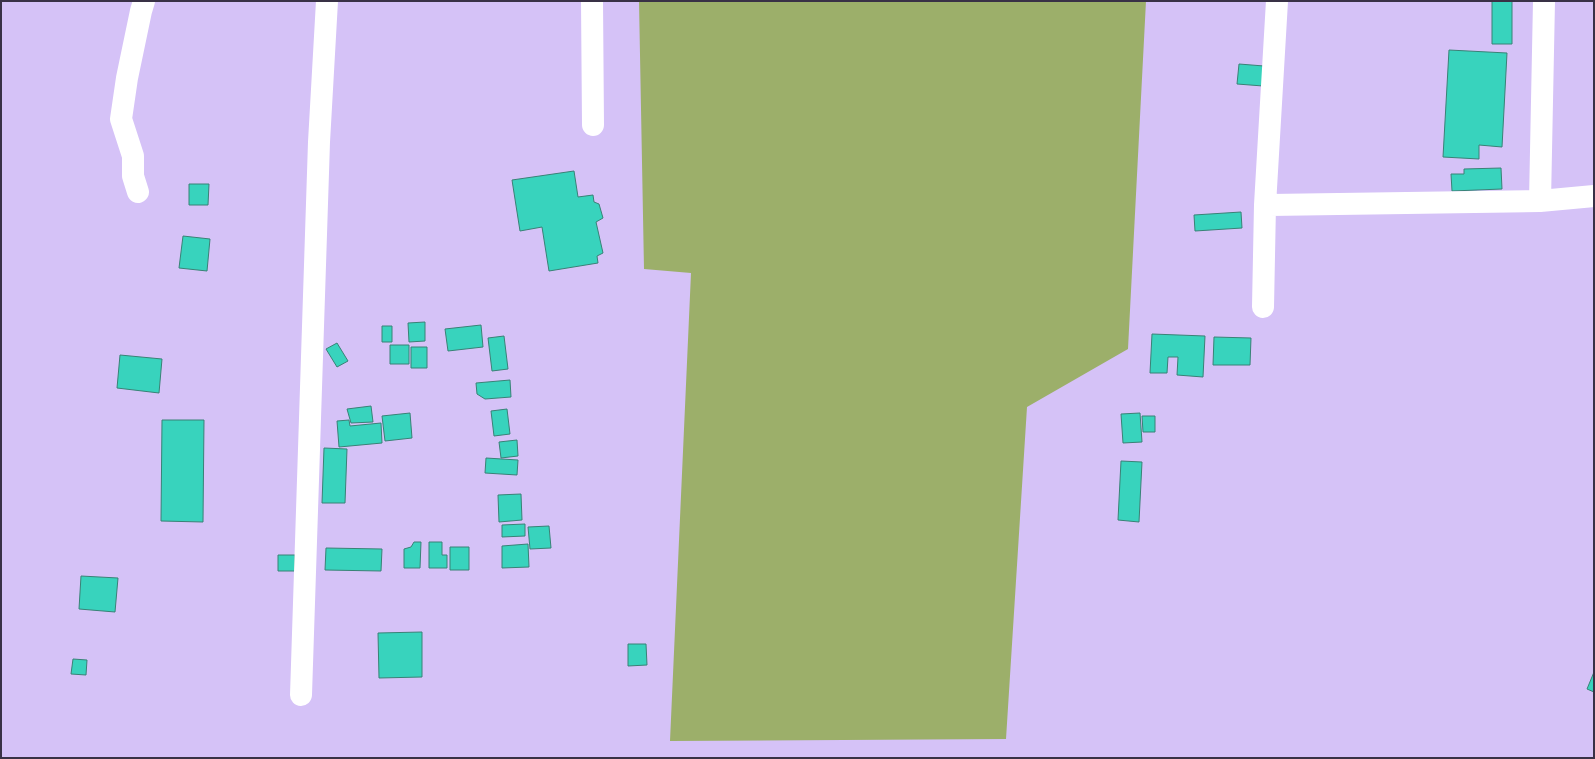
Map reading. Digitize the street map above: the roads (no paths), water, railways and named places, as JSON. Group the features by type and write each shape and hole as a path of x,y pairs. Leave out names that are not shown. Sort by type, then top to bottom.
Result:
{"street":[{"path":"138,192 133,176 133,156 121,119 127,78 144,1"},
{"path":"301,695 319,150 327,1"},
{"path":"592,1 593,125"},
{"path":"1262,307 1265,205 1277,1"},
{"path":"1540,201 1544,1"},
{"path":"1265,205 1540,201 1594,196"}]}
